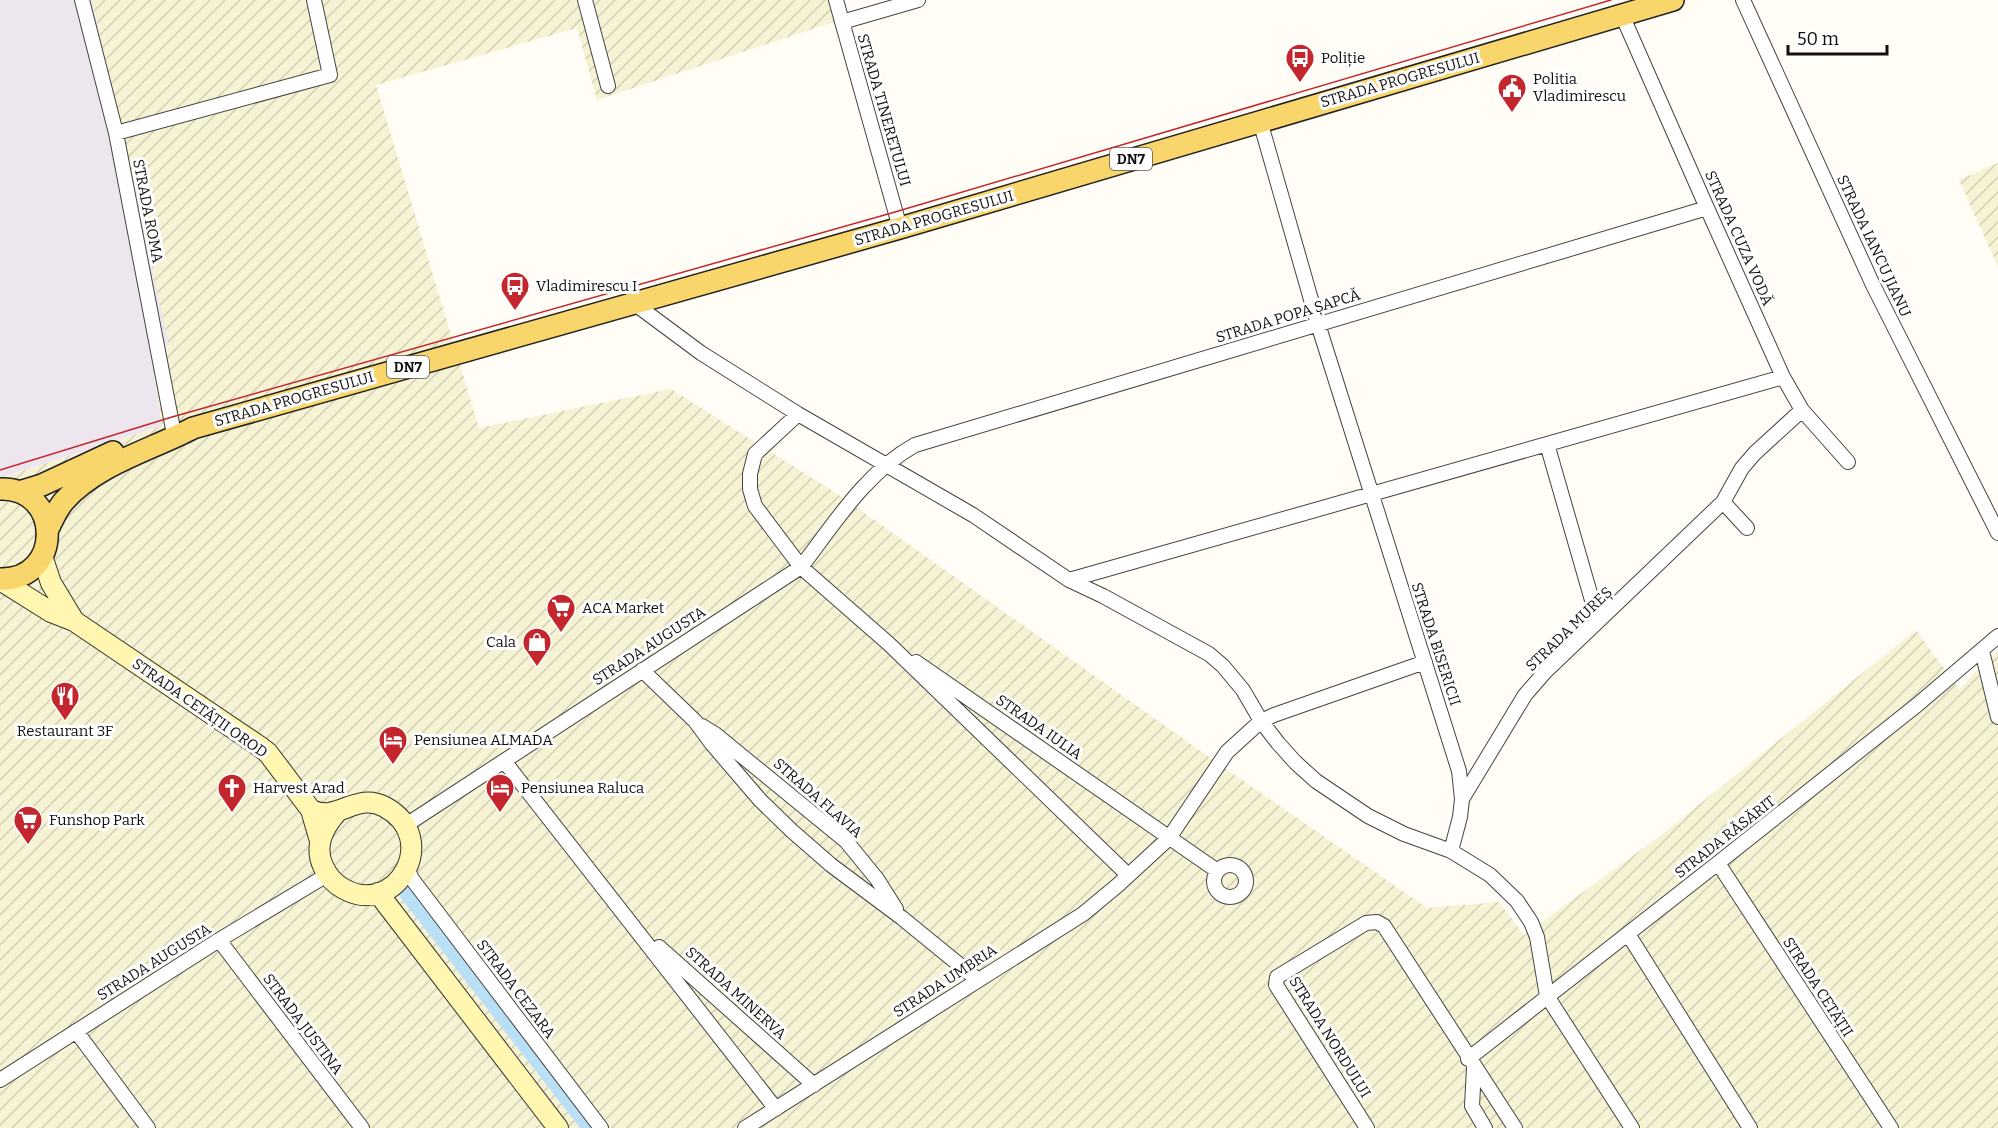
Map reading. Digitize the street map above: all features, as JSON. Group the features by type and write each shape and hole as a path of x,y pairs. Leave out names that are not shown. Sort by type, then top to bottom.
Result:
{"main road":[{"name":"STRADA PROGRESULUI","path":"9,490 42,485 115,452 183,428 635,304 900,228 1673,0"},
{"name":"STRADA PROGRESULUI","path":"48,529 56,511 83,485 183,428"},
{"name":"DN7","path":"9,490 27,496 41,510 48,529 48,540 42,556"},
{"path":"0,579 23,574 42,556"}],"street":[{"name":"STRADA ROMA","path":"82,0 116,133 183,428"},
{"path":"116,133 330,75 314,0"},
{"path":"585,0 608,86"},
{"name":"STRADA TINERETULUI","path":"836,0 900,228"},
{"path":"842,22 918,0"},
{"name":"STRADA IANCU JIANU","path":"1743,0 1873,285 1998,533"},
{"name":"STRADA CUZA VODĂ","path":"1622,15 1783,377 1802,410 1848,462"},
{"name":"STRADA BISERICII","path":"1260,121 1318,324 1459,771 1462,799 1451,851"},
{"name":"STRADA POPA ȘAPCĂ","path":"884,465 915,445 1707,208"},
{"path":"635,304 701,353 798,414 973,515 1069,580 1209,654 1223,666 1243,690 1261,721 1295,762 1316,781 1353,808 1404,834 1451,851 1490,875 1517,902 1531,922 1537,937 1547,996 1632,1128"},
{"path":"1069,580 1783,377"},
{"name":"STRADA MUREȘ","path":"1462,799 1525,695 1545,672 1724,502 1742,468 1802,410"},
{"name":"STRADA IULIA","path":"798,414 755,454 750,474 750,489 755,506 801,567 889,644 1128,875"},
{"path":"1547,444 1598,621"},
{"name":"STRADA AUGUSTA","path":"406,825 801,567 884,465"},
{"path":"1724,502 1747,528"},
{"name":"STRADA CETĂȚII OROD","path":"42,556 51,583 74,621"},
{"name":"STRADA CETĂȚII OROD","path":"0,579 51,612 74,621 268,753 311,810 320,841 320,858 327,875"},
{"name":"STRADA RĂSĂRIT","path":"1471,1063 1547,996 1718,863 1998,636"},
{"name":"STRADA IULIA","path":"889,644 1216,870"},
{"path":"1982,651 1998,717"},
{"path":"1261,721 1425,662"},
{"name":"STRADA FLAVIA","path":"642,670 695,721 760,800 792,831 831,865 902,918 978,980"},
{"name":"STRADA FLAVIA","path":"695,721 716,734 846,841 877,879 902,918"},
{"name":"STRADA UMBRIA","path":"776,1109 1083,914 1169,838 1227,752 1261,721"},
{"name":"STRADA MINERVA","path":"504,761 776,1109"},
{"path":"311,810 324,815 337,812 351,804 366,802 382,805 396,813 406,825 412,847 407,868 400,879 390,888 378,893 363,895 349,892 327,875"},
{"path":"320,841 326,824 337,812"},
{"name":"STRADA CETĂȚII","path":"1718,863 1891,1128"},
{"name":"STRADA CEZARA","path":"407,868 412,879 601,1128"},
{"name":"STRADA AUGUSTA","path":"0,1080 219,940 327,875"},
{"path":"378,893 558,1128"},
{"name":"STRADA NORDULUI","path":"1367,1128 1276,985 1277,977 1366,923 1372,921 1384,926 1471,1063"},
{"name":"STRADA MINERVA","path":"635,926 814,1085"},
{"path":"1628,934 1750,1128"},
{"name":"STRADA JUSTINA","path":"219,940 362,1128"},
{"path":"76,1031 148,1128"},
{"path":"1471,1063 1472,1106 1485,1128"},
{"path":"1471,1063 1515,1128"},
{"path":"745,1128 776,1109"}],"shaded area":[{"path":"0,0 92,0 170,345 150,350 162,426 0,478"},
{"path":"92,0 828,0 834,22 597,100 577,28 376,85 479,428 671,389 839,495 1427,908 1499,902 1524,935 1660,836 1916,630 1960,690 1973,674 1998,651 1998,1128 0,1128 0,478 162,426 150,350 169,345"},
{"path":"1998,163 1998,267 1959,180"}],"waterway":[{"path":"402,888 589,1128"}],"tram line":[{"path":"0,470 172,417 895,212 1611,0"}],"place":[{"name":"Poliție","path":"1300,84"},
{"name":"Politia Vladimirescu","path":"1512,114"},
{"name":"Vladimirescu I","path":"515,312"},
{"name":"ACA Market","path":"561,634"},
{"name":"Cala","path":"537,668"},
{"name":"Restaurant 3F","path":"65,722"},
{"name":"Pensiunea ALMADA","path":"393,766"},
{"name":"Harvest Arad","path":"232,814"},
{"name":"Pensiunea Raluca","path":"500,814"},
{"name":"Funshop Park","path":"28,846"}]}
